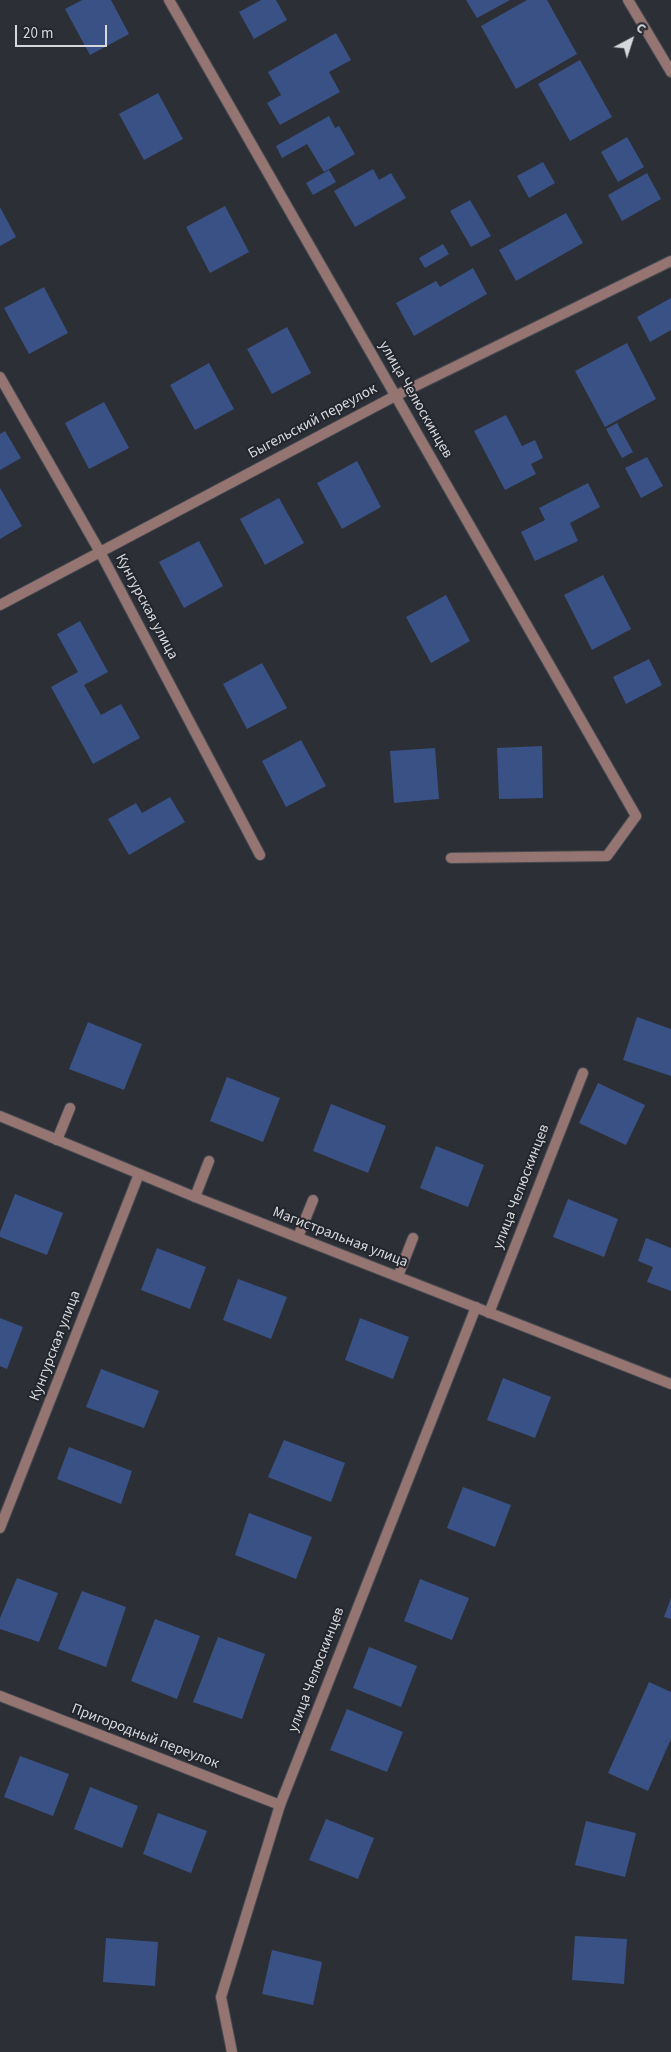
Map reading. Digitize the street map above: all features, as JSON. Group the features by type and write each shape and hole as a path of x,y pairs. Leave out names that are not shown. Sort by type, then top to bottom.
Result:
{"street":[{"name":"улица Челюскинцев","path":"169,0 636,816 607,856 451,858"},
{"path":"628,0 671,72"},
{"name":"Быгельский переулок","path":"0,605 396,396 671,261"},
{"name":"Кунгурская улица","path":"0,377 100,552 260,855"},
{"name":"улица Челюскинцев","path":"490,1313 583,1073"},
{"path":"57,1140 70,1108"},
{"name":"Магистральная улица","path":"0,1116 194,1197 671,1384"},
{"path":"194,1197 209,1161"},
{"name":"Кунгурская улица","path":"0,1528 139,1174"},
{"path":"298,1238 313,1200"},
{"path":"398,1276 413,1238"},
{"name":"улица Челюскинцев","path":"232,2052 220,1997 280,1805 476,1308"},
{"name":"Пригородный переулок","path":"0,1696 280,1805"}],"building":[{"path":"82,0 111,0 129,34 90,55 65,9"},
{"path":"261,0 276,0 287,20 254,39 239,12"},
{"path":"466,0 510,0 477,18"},
{"path":"527,0 547,0 577,54 516,89 481,26"},
{"path":"336,33 351,60 329,72 340,92 280,125 267,103 281,95 268,72"},
{"path":"580,60 612,117 570,141 538,84"},
{"path":"158,93 183,139 144,160 119,114"},
{"path":"329,116 335,128 339,126 355,154 324,172 307,144 282,158 276,146"},
{"path":"627,137 644,167 618,182 601,152"},
{"path":"543,162 555,183 529,198 517,176"},
{"path":"373,169 379,180 391,173 406,198 355,227 334,191"},
{"path":"329,170 336,182 313,195 306,183"},
{"path":"647,173 661,199 622,221 608,195"},
{"path":"470,200 491,236 471,247 450,211"},
{"path":"225,206 249,252 210,273 186,227"},
{"path":"0,207 16,237 0,246"},
{"path":"566,213 583,243 516,281 499,250"},
{"path":"443,244 449,254 425,268 419,258"},
{"path":"473,268 487,294 414,336 396,303 436,281 440,287"},
{"path":"44,287 68,333 29,354 4,308"},
{"path":"671,298 671,330 650,342 637,317"},
{"path":"287,327 311,373 272,394 247,349"},
{"path":"627,343 656,399 605,427 575,371"},
{"path":"209,363 234,409 195,430 170,385"},
{"path":"104,402 129,448 89,469 65,423"},
{"path":"506,415 522,446 535,440 543,458 531,464 536,474 505,490 474,431"},
{"path":"617,423 633,452 622,458 606,429"},
{"path":"5,431 21,458 0,470 0,434"},
{"path":"647,457 663,486 641,498 625,468"},
{"path":"357,461 381,507 342,529 317,483"},
{"path":"588,483 600,507 570,523 578,541 535,561 521,532 545,520 539,508"},
{"path":"0,488 22,526 0,539"},
{"path":"279,498 304,543 265,565 240,519"},
{"path":"199,541 223,586 184,608 159,562"},
{"path":"603,575 631,629 592,650 564,595"},
{"path":"446,595 470,641 431,663 406,617"},
{"path":"80,621 108,672 84,685 101,715 121,704 140,738 93,764 51,687 78,672 57,634"},
{"path":"649,659 662,685 626,704 613,677"},
{"path":"262,663 287,708 247,729 223,684"},
{"path":"301,740 326,786 286,807 262,761"},
{"path":"542,746 543,798 499,799 497,748"},
{"path":"435,748 439,799 394,803 390,751"},
{"path":"170,797 185,822 129,855 108,819 136,803 142,813"},
{"path":"637,1017 671,1029 671,1076 623,1060"},
{"path":"88,1022 142,1044 124,1090 69,1069"},
{"path":"227,1077 280,1098 263,1142 210,1121"},
{"path":"598,1083 645,1105 626,1145 579,1123"},
{"path":"331,1104 386,1126 368,1173 313,1151"},
{"path":"436,1146 484,1165 468,1207 420,1188"},
{"path":"15,1194 63,1213 47,1255 0,1237 0,1232"},
{"path":"568,1199 618,1219 604,1257 553,1237"},
{"path":"646,1238 671,1248 671,1291 647,1282 653,1267 638,1261"},
{"path":"157,1248 206,1267 190,1309 141,1290"},
{"path":"238,1279 287,1297 271,1339 223,1320"},
{"path":"0,1318 23,1327 7,1369 0,1366"},
{"path":"360,1318 409,1337 393,1379 345,1360"},
{"path":"101,1369 159,1391 144,1428 86,1407"},
{"path":"503,1378 551,1397 535,1438 487,1420"},
{"path":"284,1440 345,1463 331,1502 268,1477"},
{"path":"69,1447 132,1471 121,1504 57,1479"},
{"path":"463,1487 511,1505 495,1547 447,1528"},
{"path":"249,1513 312,1537 296,1579 235,1555"},
{"path":"17,1578 58,1593 39,1642 0,1629 0,1618"},
{"path":"420,1579 469,1598 452,1640 404,1621"},
{"path":"82,1591 126,1607 106,1667 58,1649"},
{"path":"671,1598 671,1619 664,1617"},
{"path":"155,1619 200,1636 177,1699 131,1681"},
{"path":"218,1637 265,1654 242,1719 193,1702"},
{"path":"369,1647 417,1666 401,1707 353,1688"},
{"path":"649,1682 671,1692 671,1739 648,1791 608,1773"},
{"path":"347,1709 403,1732 387,1772 330,1750"},
{"path":"20,1756 69,1774 53,1816 4,1797"},
{"path":"90,1787 138,1806 122,1848 74,1829"},
{"path":"158,1813 207,1831 191,1873 143,1854"},
{"path":"326,1819 374,1838 358,1879 309,1860"},
{"path":"586,1821 636,1833 625,1877 575,1865"},
{"path":"575,1936 627,1939 624,1984 572,1980"},
{"path":"106,1938 158,1942 155,1986 103,1982"},
{"path":"272,1950 322,1962 313,2005 262,1994"}]}
